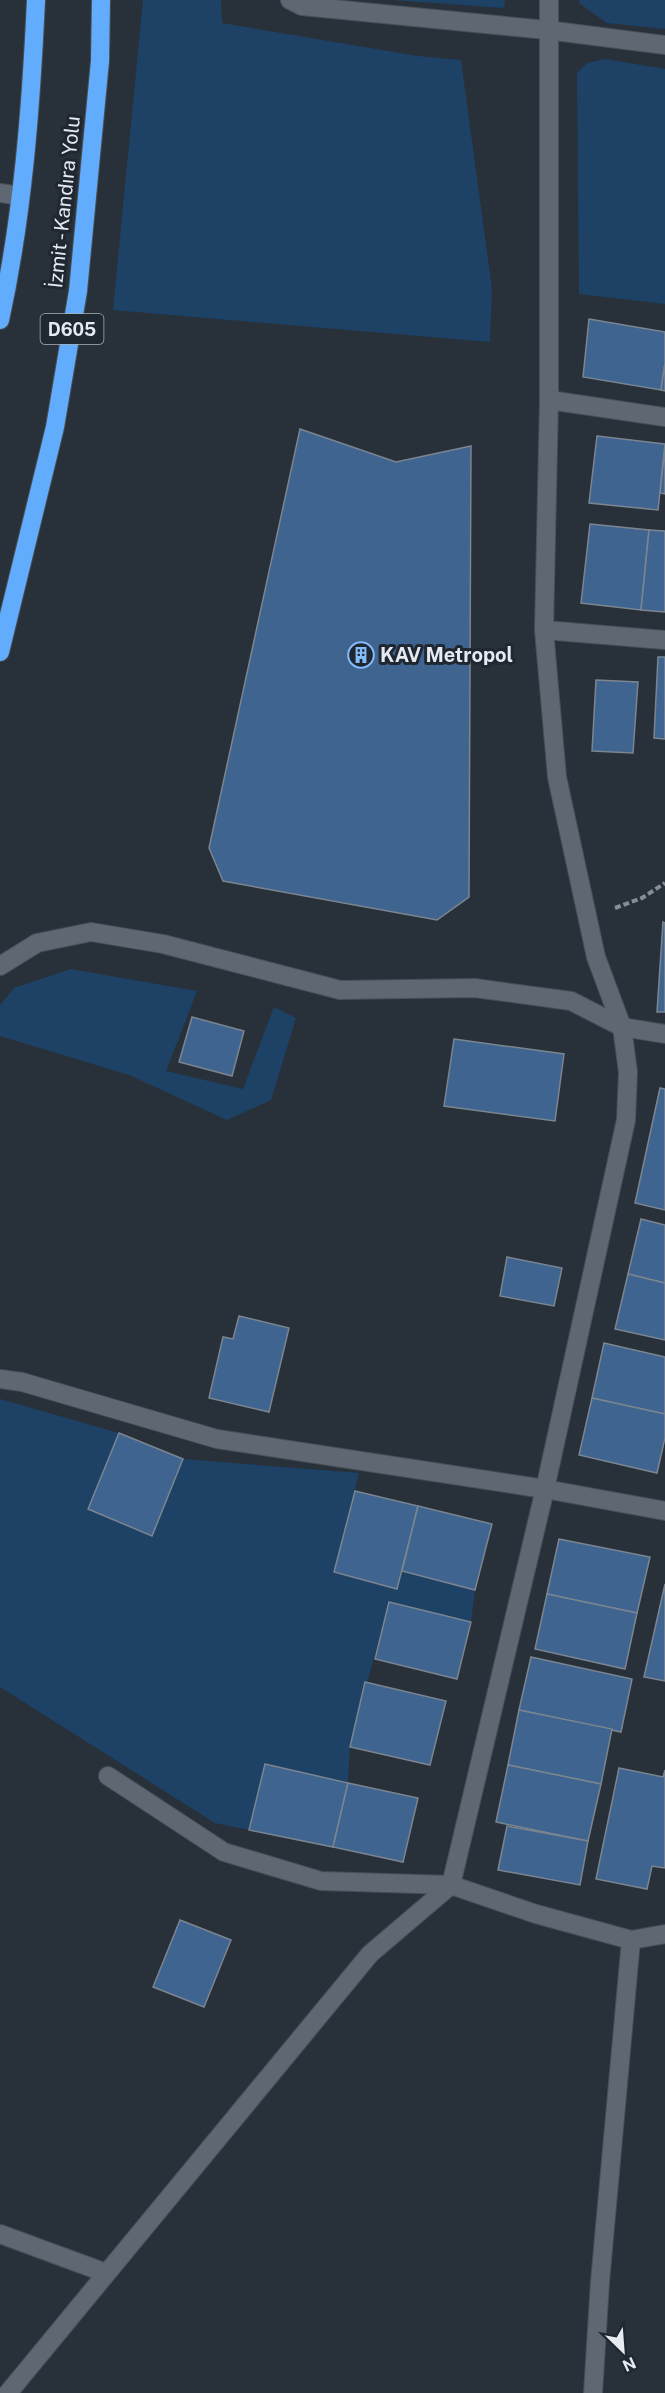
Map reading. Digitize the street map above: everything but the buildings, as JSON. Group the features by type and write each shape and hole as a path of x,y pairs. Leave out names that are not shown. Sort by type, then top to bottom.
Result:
{"highway":[{"path":"0,320 9,278 32,94 36,0"},
{"name":"İzmit - Kandıra Yolu","path":"0,652 55,427 78,291 100,61 102,0"}],"street":[{"path":"290,0 302,6 547,30 665,45"},
{"path":"8,2393 370,1954 451,1885 545,1489 626,1120 628,1072 622,1027 596,957 557,777 544,630 549,400 547,30 549,0"},
{"path":"0,193 20,196"},
{"path":"549,400 665,417"},
{"path":"544,630 665,640"},
{"path":"0,966 37,943 91,932 163,944 340,990 475,988 571,1001 622,1027 665,1034"},
{"path":"0,1379 22,1382 217,1439 545,1489 665,1511"},
{"path":"108,1776 224,1852 321,1881 451,1885 536,1914 631,1940 665,1934"},
{"path":"593,2393 600,2282 631,1940"},
{"path":"0,2234 106,2273"}],"path":[{"path":"587,918 642,898 665,883"}],"shaded area":[{"path":"143,0 221,0 222,23 418,56 461,60 492,289 490,342 113,310"},
{"path":"393,0 505,0 504,8"},
{"path":"580,0 665,0 665,29 607,23 579,3"},
{"path":"605,59 665,69 665,304 579,294 577,73 587,63"},
{"path":"71,969 197,991 166,1071 243,1089 274,1007 296,1018 271,1100 227,1120 129,1075 0,1036 0,1005 14,988"},
{"path":"0,1399 119,1433 183,1459 359,1473 334,1572 397,1589 402,1571 475,1590 471,1622 389,1602 350,1746 348,1783 265,1764 249,1830 215,1823 0,1687"}],"place":[{"name":"KAV Metropol","path":"361,655"}]}
